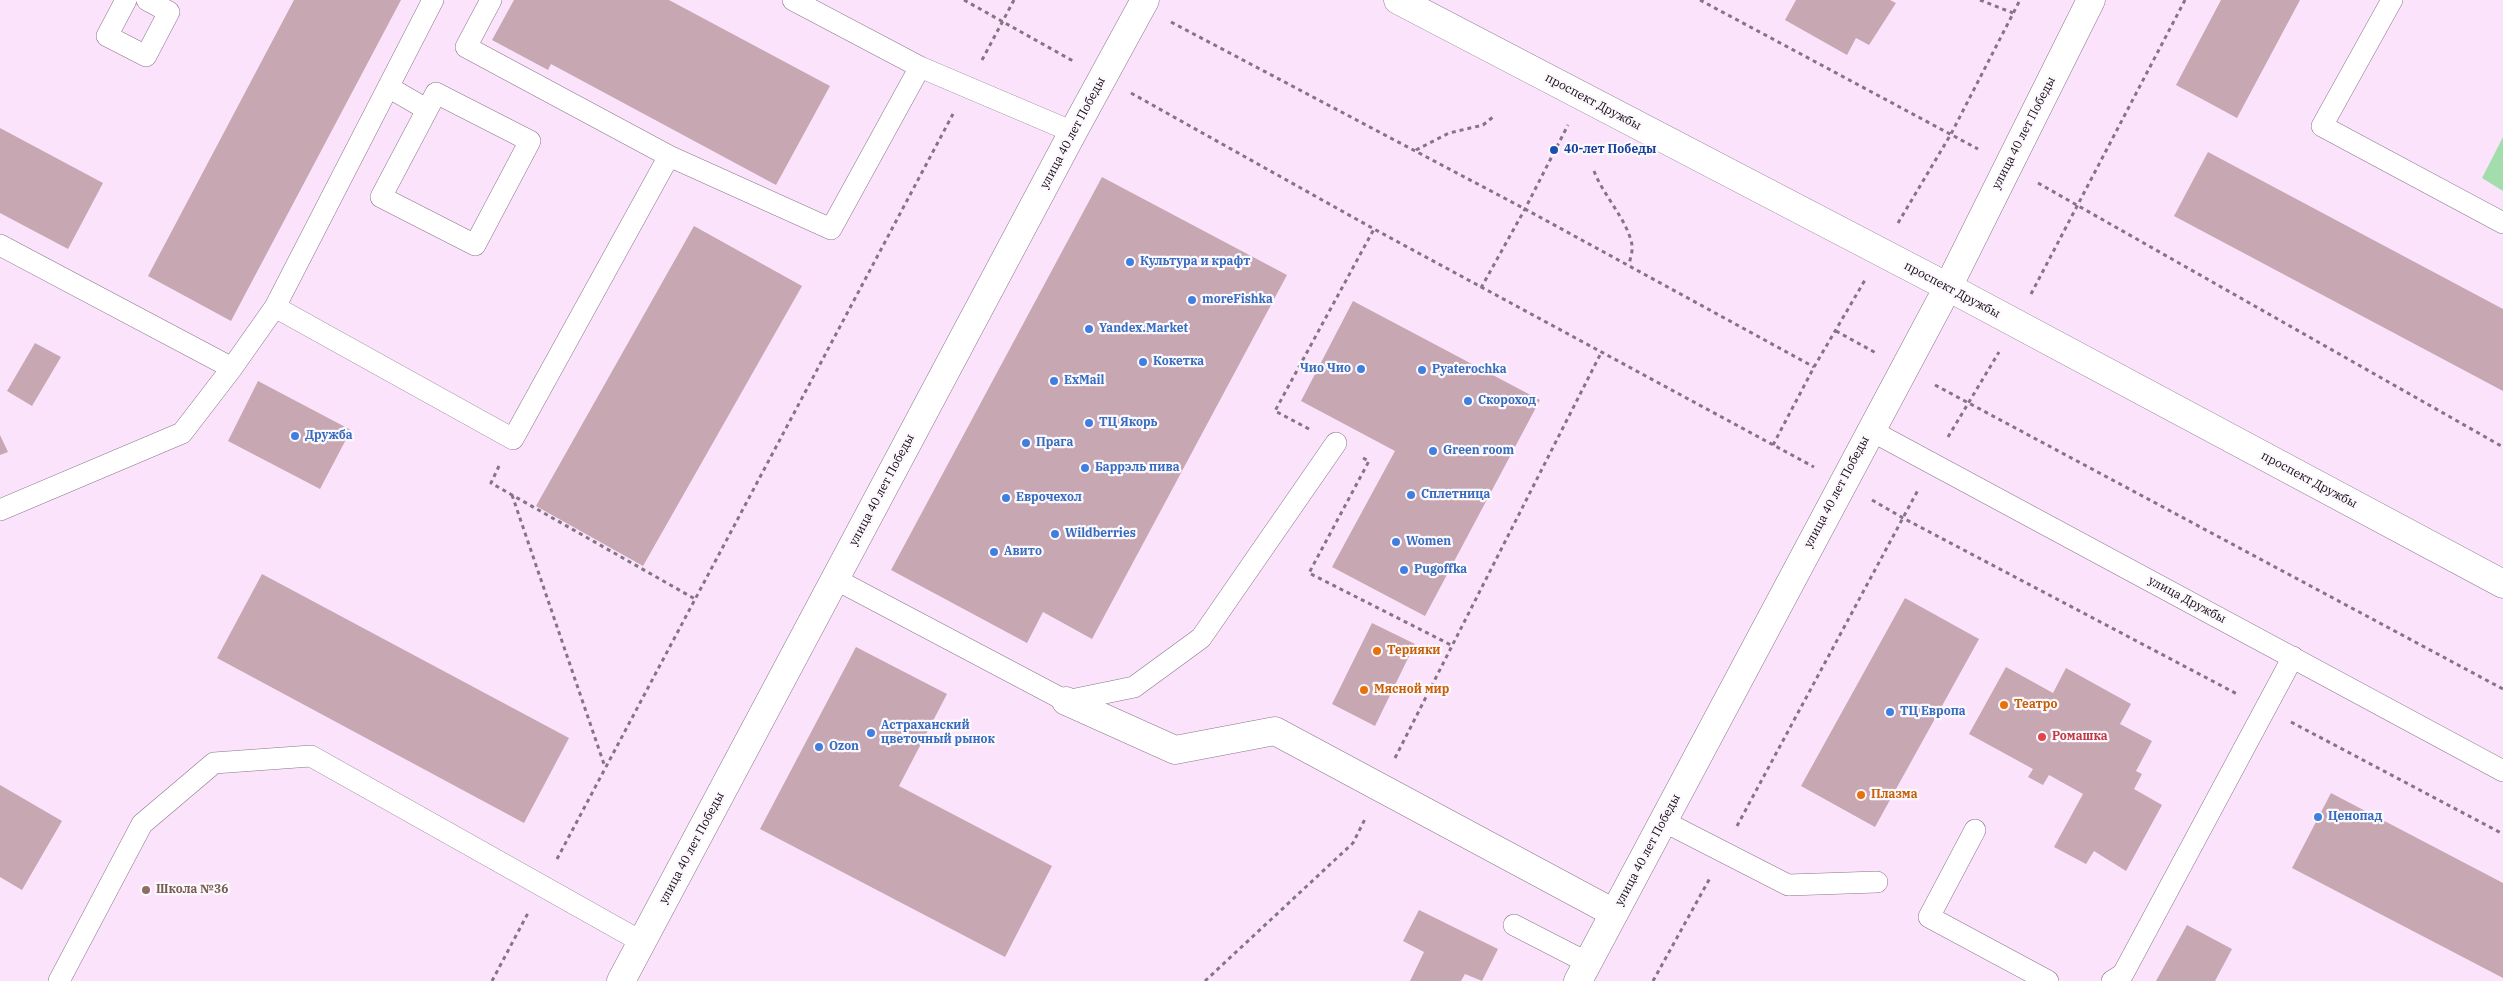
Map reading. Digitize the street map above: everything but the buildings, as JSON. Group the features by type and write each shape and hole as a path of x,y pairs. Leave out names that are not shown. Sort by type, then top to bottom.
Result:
{"street":[{"name":"проспект Дружбы","path":"1398,0 1948,287 2503,584"},
{"name":"улица 40 лет Победы","path":"1583,972 1842,482 1948,287 2091,0"},
{"name":"улица 40 лет Победы","path":"621,981 1072,132 1144,3"},
{"path":"1066,701 1175,750 1275,731 1614,913"}],"lane":[{"path":"126,0 107,36 146,56 169,12 147,0"},
{"path":"0,510 182,433 232,368 274,307 390,88 433,0"},
{"path":"491,0 466,47 670,156 831,229 920,68"},
{"path":"793,0 920,68 1072,132"},
{"path":"2392,0 2322,126 2503,223"},
{"path":"390,88 426,109"},
{"path":"436,93 530,141 475,245 381,197 426,109 436,93"},
{"path":"274,307 512,439 670,156"},
{"path":"0,245 232,368"},
{"name":"улица Дружбы","path":"1870,430 2503,771"},
{"path":"835,579 1066,701 1134,687 1201,638 1336,443"},
{"path":"2112,981 2123,974 2293,657"},
{"path":"59,981 142,824 214,763 311,756 642,942"},
{"path":"1663,821 1788,885 1877,882"},
{"path":"1976,830 1929,917 2048,981"},
{"path":"1514,925 1583,972"}],"path":[{"path":"964,0 1481,288 1842,482 1903,518 2503,834"},
{"path":"492,981 1014,0"},
{"path":"1700,0 2008,165 2503,447"},
{"path":"1980,0 2013,13"},
{"path":"1773,445 1814,367 1950,134 2020,0"},
{"path":"1653,981 1932,462 2016,324 2076,205 2185,0"},
{"path":"1144,3 1525,208 1814,367"},
{"path":"1416,150 1449,133 1483,125 1493,117"},
{"path":"1481,288 1554,150"},
{"path":"1594,171 1598,183 1620,217 1632,245 1629,265"},
{"path":"1836,331 1881,356"},
{"path":"1205,981 1353,843 1601,353"},
{"path":"1927,380 2503,688"},
{"path":"512,439 491,483 695,599"},
{"path":"512,495 606,768"}],"green space":[{"path":"2503,137 2503,191 2482,178"}],"place":[{"name":"40-лет Победы","path":"1554,150"},
{"name":"Культура и крафт","path":"1130,262"},
{"name":"moreFishka","path":"1192,300"},
{"name":"Yandex.Market","path":"1089,329"},
{"name":"Кокетка","path":"1143,362"},
{"name":"Чио Чио","path":"1361,369"},
{"name":"Pyaterochka","path":"1422,370"},
{"name":"ExMail","path":"1054,381"},
{"name":"Скороход","path":"1468,401"},
{"name":"ТЦ Якорь","path":"1089,423"},
{"name":"Дружба","path":"295,436"},
{"name":"Прага","path":"1026,443"},
{"name":"Green room","path":"1433,451"},
{"name":"Баррэль пива","path":"1085,468"},
{"name":"Сплетница","path":"1411,495"},
{"name":"Еврочехол","path":"1006,498"},
{"name":"Wildberries","path":"1055,534"},
{"name":"Women","path":"1396,542"},
{"name":"Авито","path":"994,552"},
{"name":"Pugoffka","path":"1404,570"},
{"name":"Терияки","path":"1377,651"},
{"name":"Мясной мир","path":"1364,690"},
{"name":"Театро","path":"2004,705"},
{"name":"ТЦ Европа","path":"1890,712"},
{"name":"Астраханский цветочный рынок","path":"871,733"},
{"name":"Ромашка","path":"2042,737"},
{"name":"Ozon","path":"819,747"},
{"name":"Плазма","path":"1861,795"},
{"name":"Ценопад","path":"2318,817"},
{"name":"Школа №36","path":"146,890"}]}
